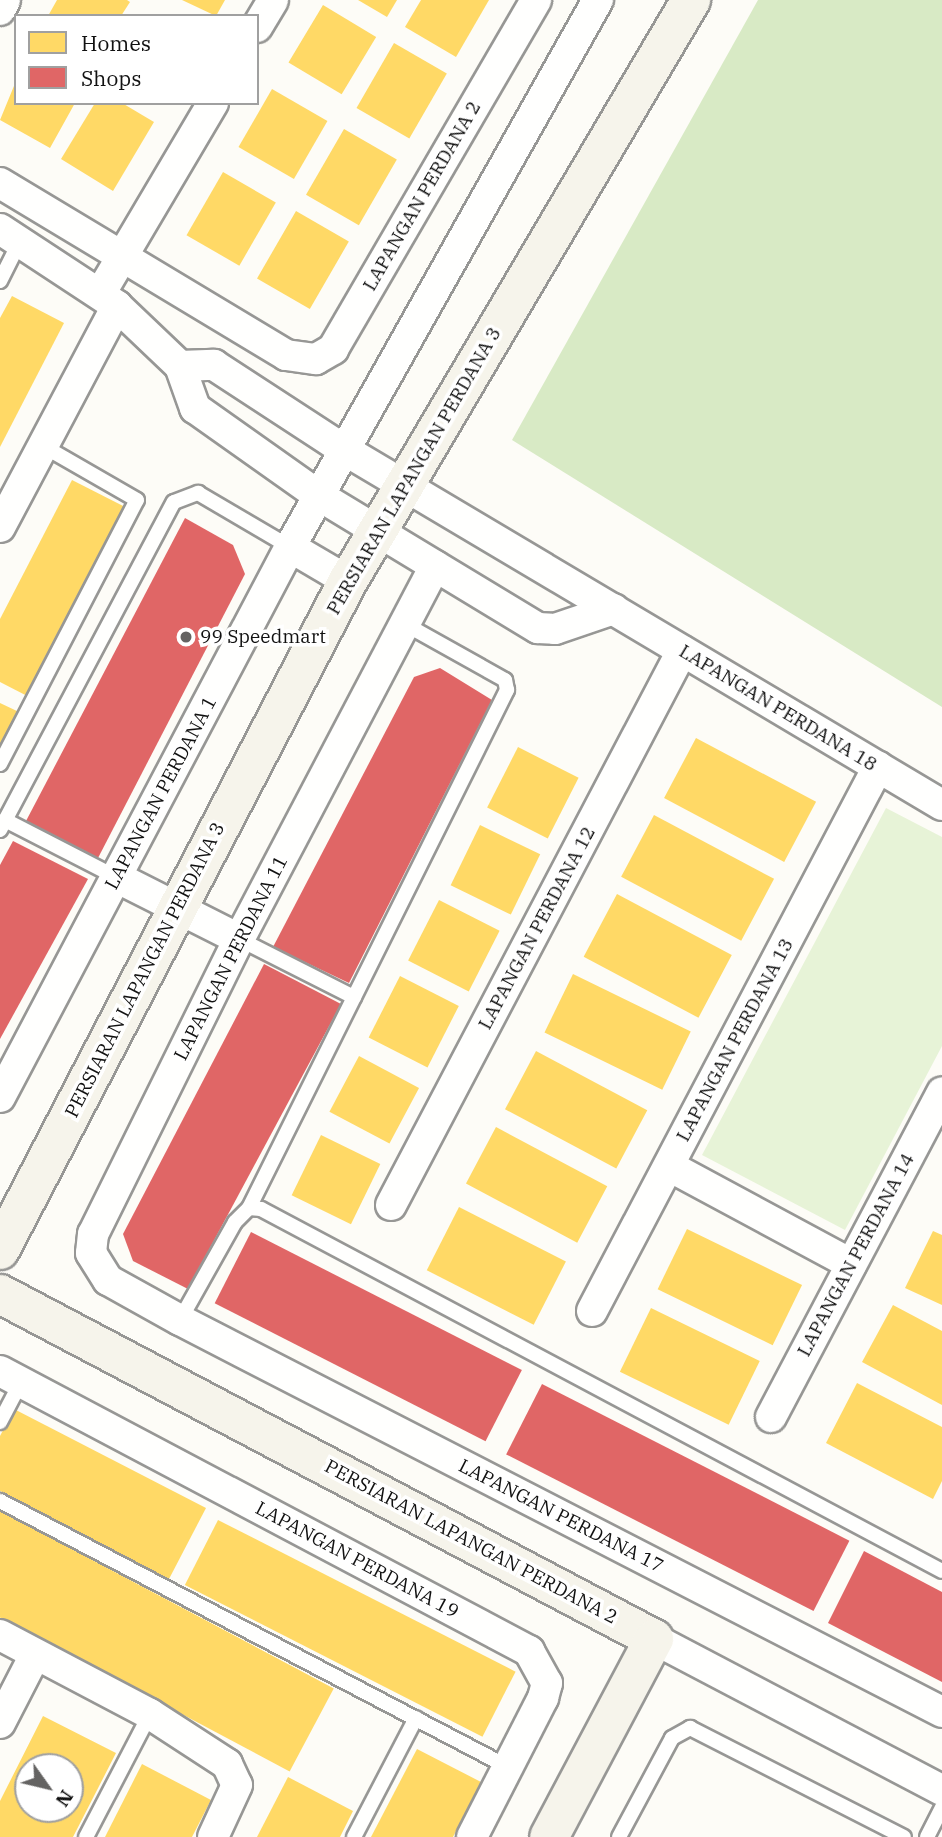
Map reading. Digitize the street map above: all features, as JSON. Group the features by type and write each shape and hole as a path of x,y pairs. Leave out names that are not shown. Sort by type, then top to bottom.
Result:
{"street":[{"path":"0,10 5,0"},
{"path":"259,24 273,0"},
{"name":"LAPANGAN PERDANA 2","path":"123,256 286,355 305,360 333,349 536,0"},
{"name":"LAPANGAN PERDANA 1","path":"0,1097 343,449 598,0"},
{"name":"PERSIARAN LAPANGAN PERDANA 3","path":"0,1250 376,530 691,0"},
{"path":"0,527 43,446 108,300 123,256 212,105"},
{"path":"0,183 123,256"},
{"path":"10,235 108,300 180,366 195,408 318,495 538,628 555,629 614,609"},
{"name":"LAPANGAN PERDANA 18","path":"180,366 214,365 404,486 942,806"},
{"path":"290,547 348,581"},
{"name":"LAPANGAN PERDANA 11","path":"180,1320 108,1280 92,1253 93,1234 239,939 435,566"},
{"name":"LAPANGAN PERDANA 12","path":"391,1205 682,651"},
{"name":"LAPANGAN PERDANA 13","path":"592,1311 878,767"},
{"path":"117,877 239,939"},
{"name":"LAPANGAN PERDANA 14","path":"771,1417 942,1092"},
{"path":"669,1166 851,1264"},
{"name":"PERSIARAN LAPANGAN PERDANA 2","path":"0,1294 942,1790"},
{"name":"LAPANGAN PERDANA 17","path":"180,1320 942,1712"},
{"name":"LAPANGAN PERDANA 19","path":"11,1376 529,1651 547,1683 472,1837"},
{"path":"0,1635 150,1714 235,1774 237,1785 213,1837"},
{"path":"550,1837 654,1639"},
{"path":"0,1723 35,1655"}],"lane":[{"path":"0,281 10,235"},
{"path":"0,764 137,500 43,446"},
{"path":"117,877 3,825 174,502 198,493 290,547"},
{"path":"180,1320 249,1208 507,690 505,680 403,623"},
{"path":"239,939 354,997"},
{"path":"249,1208 261,1209 942,1571"},
{"path":"0,1422 11,1376"},
{"path":"0,1502 508,1767"},
{"path":"86,1837 150,1714"},
{"path":"354,1837 416,1718"},
{"path":"620,1837 672,1738 690,1728 904,1837"},
{"path":"926,1837 942,1807"}],"green space":[{"path":"758,0 942,0 942,707 512,440"},
{"path":"886,808 942,837 942,1046 845,1230 702,1155"}],"building: Homes":[{"path":"57,0 130,2 122,14 49,14"},
{"path":"182,0 225,0 217,14"},
{"path":"358,0 397,0 387,17"},
{"path":"421,0 489,0 456,57 405,27"},
{"path":"323,5 376,37 342,94 288,62"},
{"path":"394,43 447,74 409,138 356,108"},
{"path":"14,86 14,105 74,105 50,148 0,120"},
{"path":"272,89 327,121 294,179 238,147"},
{"path":"94,105 125,105 154,122 113,191 61,159"},
{"path":"344,129 397,159 359,225 306,195"},
{"path":"223,172 276,202 239,266 186,235"},
{"path":"296,211 349,242 310,309 257,279"},
{"path":"12,296 64,323 0,447 0,318"},
{"path":"72,480 131,510 33,699 0,682 0,619"},
{"path":"0,703 19,712 0,750"},
{"path":"696,738 816,802 784,862 664,798"},
{"path":"518,747 579,778 548,838 487,808"},
{"path":"654,815 774,879 741,941 621,877"},
{"path":"480,825 540,854 511,915 451,885"},
{"path":"617,894 732,955 698,1018 584,957"},
{"path":"439,900 500,931 469,991 408,961"},
{"path":"573,974 691,1031 662,1090 545,1032"},
{"path":"400,976 459,1006 427,1067 369,1037"},
{"path":"536,1051 647,1110 616,1168 505,1109"},
{"path":"359,1056 419,1088 389,1144 329,1112"},
{"path":"496,1127 607,1186 577,1243 466,1184"},
{"path":"321,1135 380,1164 351,1224 292,1195"},
{"path":"459,1207 566,1261 534,1325 427,1270"},
{"path":"687,1229 802,1285 773,1345 658,1289"},
{"path":"933,1231 942,1235 942,1305 905,1288"},
{"path":"893,1305 942,1331 942,1405 862,1362"},
{"path":"651,1308 760,1361 729,1425 620,1372"},
{"path":"857,1383 942,1427 942,1481 933,1499 826,1443"},
{"path":"14,1409 206,1508 169,1579 0,1491 0,1436"},
{"path":"0,1511 334,1688 290,1771 0,1617"},
{"path":"218,1520 516,1672 482,1737 185,1585"},
{"path":"43,1716 116,1753 84,1816 84,1753 24,1753"},
{"path":"417,1749 481,1782 453,1837 371,1837"},
{"path":"142,1764 211,1800 192,1837 105,1837"},
{"path":"14,1773 14,1823 80,1823 73,1837 0,1837 0,1801"},
{"path":"288,1777 353,1811 340,1837 257,1837"}],"building: Shops":[{"path":"185,518 233,545 245,574 98,858 26,821"},
{"path":"440,668 492,700 349,983 273,947 414,677"},
{"path":"13,841 88,879 0,1039 0,865"},
{"path":"264,964 341,1004 188,1289 133,1261 123,1234"},
{"path":"251,1232 522,1370 486,1441 215,1303"},
{"path":"542,1384 849,1541 814,1611 506,1454"},
{"path":"864,1551 942,1592 942,1682 828,1623"}],"place":[{"name":"99 Speedmart","path":"186,637"}]}
